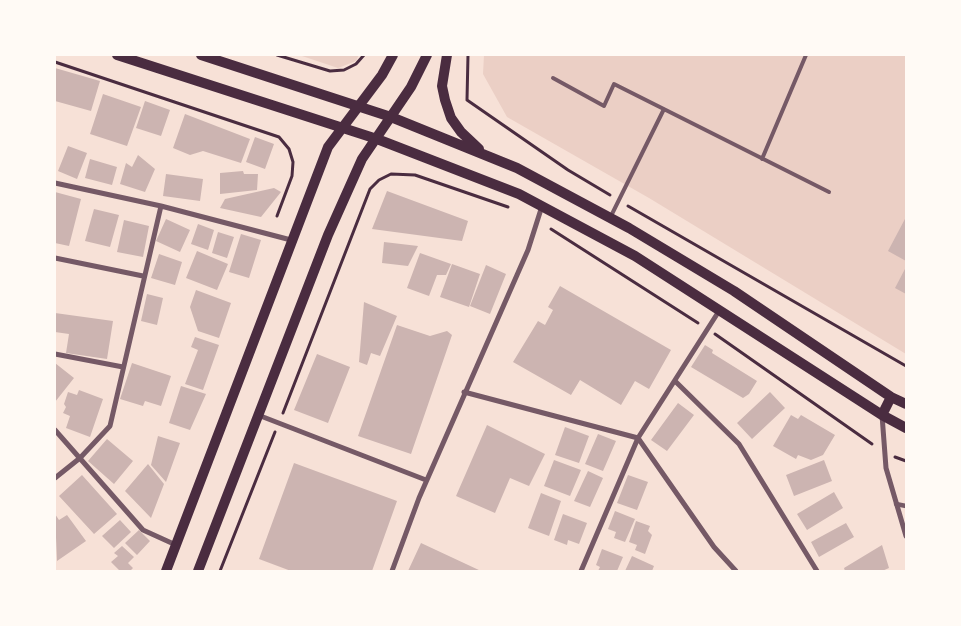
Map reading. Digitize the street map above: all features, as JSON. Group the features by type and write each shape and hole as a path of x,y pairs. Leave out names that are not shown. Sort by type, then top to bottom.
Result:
{"main road":[{"path":"117,55 343,127 519,194 635,256 882,415 906,428"},
{"path":"200,55 391,117 484,153 610,218 734,291 890,397 906,404"},
{"path":"166,571 328,147 382,75 393,55"},
{"path":"199,571 328,234 362,159 391,117 428,55"},
{"path":"447,55 442,86 451,118 461,132 484,153"},
{"path":"882,415 890,397"}],"street":[{"path":"55,183 161,206 291,240"},
{"path":"392,571 426,480 528,250 542,205"},
{"path":"55,478 80,458 110,426 143,276 161,206"},
{"path":"55,258 143,276"},
{"path":"581,571 638,438 719,311"},
{"path":"55,354 123,367"},
{"path":"675,381 739,444 817,571"},
{"path":"464,392 638,438 714,547 736,571"},
{"path":"258,415 426,480"},
{"path":"882,415 886,468 906,536"},
{"path":"55,430 143,530 176,545"},
{"path":"896,504 906,506"}],"lane":[{"path":"762,158 806,55"},
{"path":"553,78 604,106 614,84 829,192"},
{"path":"610,218 664,108"}],"path":[{"path":"277,55 330,71 344,70 356,64 364,55"},
{"path":"468,55 467,100 568,170 906,366"},
{"path":"55,62 279,137 289,149 293,162 292,176 278,216"},
{"path":"220,571 370,190 379,180 391,174 415,175 510,208"},
{"path":"537,220 708,329 885,452 906,461"}],"shaded area":[{"path":"299,55 359,55 356,61 338,68"},
{"path":"484,55 906,55 906,354 649,198 507,117 483,74"}],"building":[{"path":"55,68 100,81 91,111 55,101"},
{"path":"103,94 141,107 127,146 90,134"},
{"path":"145,101 170,110 161,136 136,128"},
{"path":"185,114 250,139 241,163 203,151 190,155 173,148"},
{"path":"255,137 274,144 265,169 246,162"},
{"path":"68,146 87,153 77,179 58,171"},
{"path":"138,155 155,169 145,192 120,184 126,163 132,167"},
{"path":"90,159 117,167 112,185 85,178"},
{"path":"243,171 244,174 258,174 257,190 220,194 220,173"},
{"path":"166,174 203,179 200,201 163,196"},
{"path":"274,188 281,192 261,217 220,208 225,199"},
{"path":"387,191 468,221 462,241 372,229"},
{"path":"55,192 81,199 69,246 55,243"},
{"path":"94,209 119,215 110,247 85,241"},
{"path":"906,217 906,261 888,251"},
{"path":"166,219 190,230 180,252 156,241"},
{"path":"124,220 149,226 143,257 117,252"},
{"path":"198,224 214,230 208,250 191,244"},
{"path":"218,232 234,237 227,258 212,253"},
{"path":"241,234 261,240 249,278 229,272"},
{"path":"384,242 418,246 408,266 382,263"},
{"path":"197,251 228,264 217,290 186,278"},
{"path":"420,253 451,264 446,275 437,275 429,296 407,288"},
{"path":"159,254 182,262 175,285 151,278"},
{"path":"452,264 480,274 469,307 440,297"},
{"path":"486,265 506,274 490,314 470,306"},
{"path":"906,267 906,294 895,288"},
{"path":"560,286 671,350 649,389 635,381 621,405 580,380 571,395 513,362 538,321 545,325 553,310 548,307"},
{"path":"196,290 231,303 219,338 198,331 190,307"},
{"path":"147,294 163,298 157,325 141,321"},
{"path":"364,302 397,316 380,356 371,353 367,365 359,362"},
{"path":"55,313 113,321 107,359 66,353 69,334 55,332"},
{"path":"397,325 430,336 447,331 452,335 411,454 358,436"},
{"path":"195,337 219,345 203,390 185,384 198,350 191,347"},
{"path":"705,345 713,350 712,353 757,381 749,394 743,398 691,367"},
{"path":"317,354 350,367 328,423 294,410"},
{"path":"55,363 74,378 55,402"},
{"path":"132,363 171,376 161,406 145,401 143,406 120,399"},
{"path":"181,386 206,394 190,430 169,423"},
{"path":"79,390 103,399 90,437 66,428 70,416 63,413 66,407 64,404 68,392 77,395"},
{"path":"770,392 785,408 752,439 737,423"},
{"path":"678,403 694,415 667,451 651,440"},
{"path":"791,415 798,419 801,415 835,435 823,455 811,460 798,455 796,459 773,446"},
{"path":"487,425 545,454 529,486 510,478 495,513 456,496"},
{"path":"565,427 589,436 579,463 555,455"},
{"path":"598,434 616,441 603,471 585,464"},
{"path":"158,436 180,443 166,482 151,465"},
{"path":"107,439 133,461 114,484 88,461"},
{"path":"554,460 581,470 570,496 544,486"},
{"path":"824,460 832,481 794,496 786,475"},
{"path":"294,463 397,501 372,571 291,571 259,559"},
{"path":"148,464 164,484 151,518 125,491"},
{"path":"588,471 603,478 590,507 574,501"},
{"path":"82,475 117,514 94,534 59,496"},
{"path":"628,475 648,482 637,510 617,503"},
{"path":"834,492 843,508 807,530 797,514"},
{"path":"541,493 561,501 549,536 528,528"},
{"path":"615,511 635,519 625,542 614,538 616,532 608,529"},
{"path":"55,514 59,520 67,515 86,541 57,561"},
{"path":"563,514 587,523 579,544 568,540 567,545 554,540"},
{"path":"120,520 131,532 114,548 102,536"},
{"path":"636,521 650,526 648,531 652,535 645,554 635,550 637,545 629,542"},
{"path":"846,523 854,537 819,557 811,542"},
{"path":"139,530 150,541 137,555 125,543"},
{"path":"421,543 481,571 408,571"},
{"path":"882,545 889,568 882,571 845,571 844,568"},
{"path":"122,546 134,557 128,563 133,568 130,571 120,571 111,562 118,556 114,553"},
{"path":"602,549 623,557 617,571 598,571 600,567 596,565"},
{"path":"632,556 654,566 652,571 625,571"}]}
